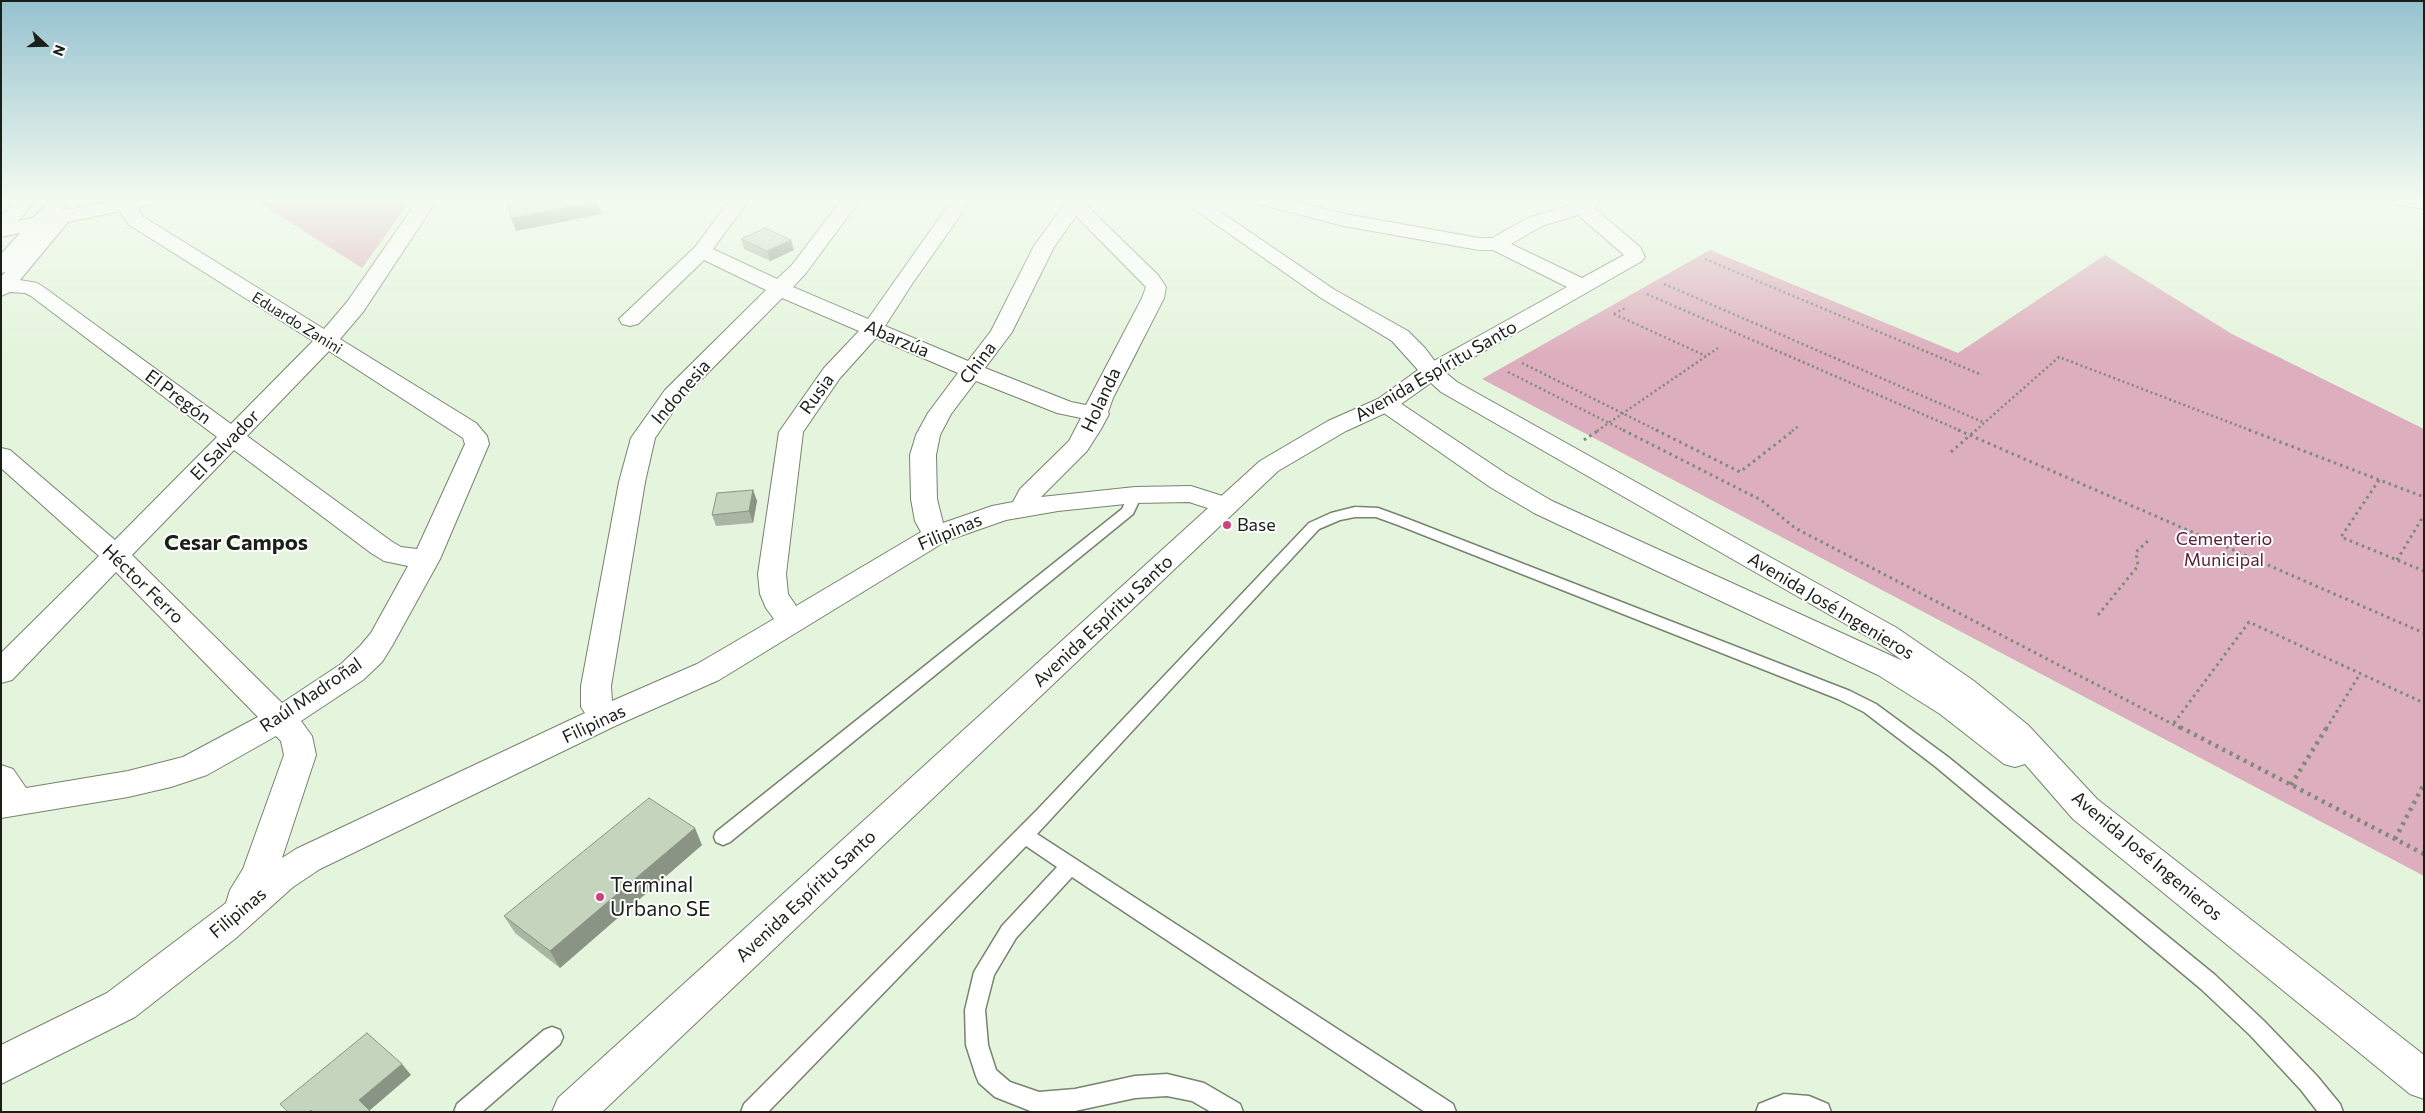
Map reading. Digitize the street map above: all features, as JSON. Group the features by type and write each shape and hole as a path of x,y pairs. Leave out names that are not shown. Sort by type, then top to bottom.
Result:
{"street":[{"path":"2,281 21,252"},
{"path":"2,281 26,252"},
{"name":"Eduardo Zanini","path":"185,252 467,428 476,436"},
{"name":"El Salvador","path":"1,672 233,438 326,341 355,307 393,252"},
{"path":"630,319 701,252"},
{"name":"Abarzúa","path":"704,252 780,289 972,371 1065,408 1097,414"},
{"name":"Indonesia","path":"604,718 597,706 596,686 632,482 643,438 655,418 673,396 780,289 812,252"},
{"name":"Rusia","path":"793,619 780,608 774,594 772,574 791,432 832,373 873,328 924,252"},
{"name":"China","path":"936,535 928,521 924,499 923,455 928,435 940,413 1001,332 1041,252"},
{"name":"Holanda","path":"1024,507 1029,495 1037,485 1078,446 1097,414 1101,398 1152,298 1156,287 1151,279 1124,252"},
{"name":"Avenida José Ingenieros","path":"1266,252 1328,294 1400,336 1417,353 1431,372 1449,387 1887,635 1963,688 2017,734 2085,809 2424,1080"},
{"path":"1512,252 1582,286"},
{"name":"Avenida Espíritu Santo","path":"572,1112 1269,466 1337,426 1386,404 1431,372 1635,257 1633,252"},
{"name":"El Pregón","path":"2,281 30,287 38,292 381,547 394,554 426,559"},
{"path":"1386,404 1499,481 1543,507 1888,667 1951,706 2085,809"},
{"name":"Raúl Madroñal","path":"7,795 171,774 195,766 279,720 352,672 371,654 382,639 426,559 477,444 476,436"},
{"name":"Héctor Ferro","path":"1,456 116,556 296,736 300,755 259,874 236,914"},
{"name":"Filipinas","path":"1,1065 121,1005 281,876 308,859 604,718 708,672 793,619 936,535 993,514 1024,507 1136,495 1191,494 1226,506"},
{"path":"275,829 290,844 308,850 340,844"}],"lane":[{"path":"723,837 1128,512 1136,495"},
{"path":"752,1112 1024,835 1314,526 1336,516 1356,512 1378,513 1825,687 1870,708 1942,762 2208,982 2309,1083 2332,1112"},
{"path":"1024,835 1445,1112"},
{"path":"1071,865 1040,896 1009,932 984,972 975,1010 977,1045 987,1076 1003,1090 1039,1103 1075,1100 1135,1087 1167,1085 1196,1091 1232,1112"},
{"path":"465,1112 552,1037"},
{"path":"1767,1112 1784,1105 1809,1107 1820,1112"}],"path":[{"path":"1705,259 1982,375"},
{"path":"1664,284 1985,423"},
{"path":"1647,294 2424,633"},
{"path":"1627,307 1614,314 1706,356"},
{"path":"1565,453 1718,348"},
{"path":"1951,452 2059,357 2424,497"},
{"path":"1522,363 1740,472 1800,425"},
{"path":"1508,372 1761,500 1795,528 2424,854"},
{"path":"2379,480 2341,537 2424,571"},
{"path":"2397,560 2424,515"},
{"path":"2098,615 2138,566 2136,552 2150,539"},
{"path":"2174,724 2249,622 2424,703"},
{"path":"2292,785 2360,674"},
{"path":"2395,838 2424,784"}],"green space":[{"path":"337,252 374,252 362,268"},
{"name":"Cementerio Municipal","path":"1707,252 1715,252 1958,353 2105,255 2232,334 2424,429 2424,876 1482,379"}],"building":[{"path":"753,490 749,511 712,515 717,493"},
{"name":"Terminal Urbano SE","path":"649,798 695,828 550,951 504,916"},
{"path":"367,1033 402,1064 359,1100 371,1112 312,1112 311,1110 309,1112 288,1112 280,1104"}],"place":[{"name":"Base","path":"1227,525"},
{"name":"Terminal Urbano SE","path":"600,897"}],"district":[{"name":"Cesar Campos","path":"236,543"}]}
